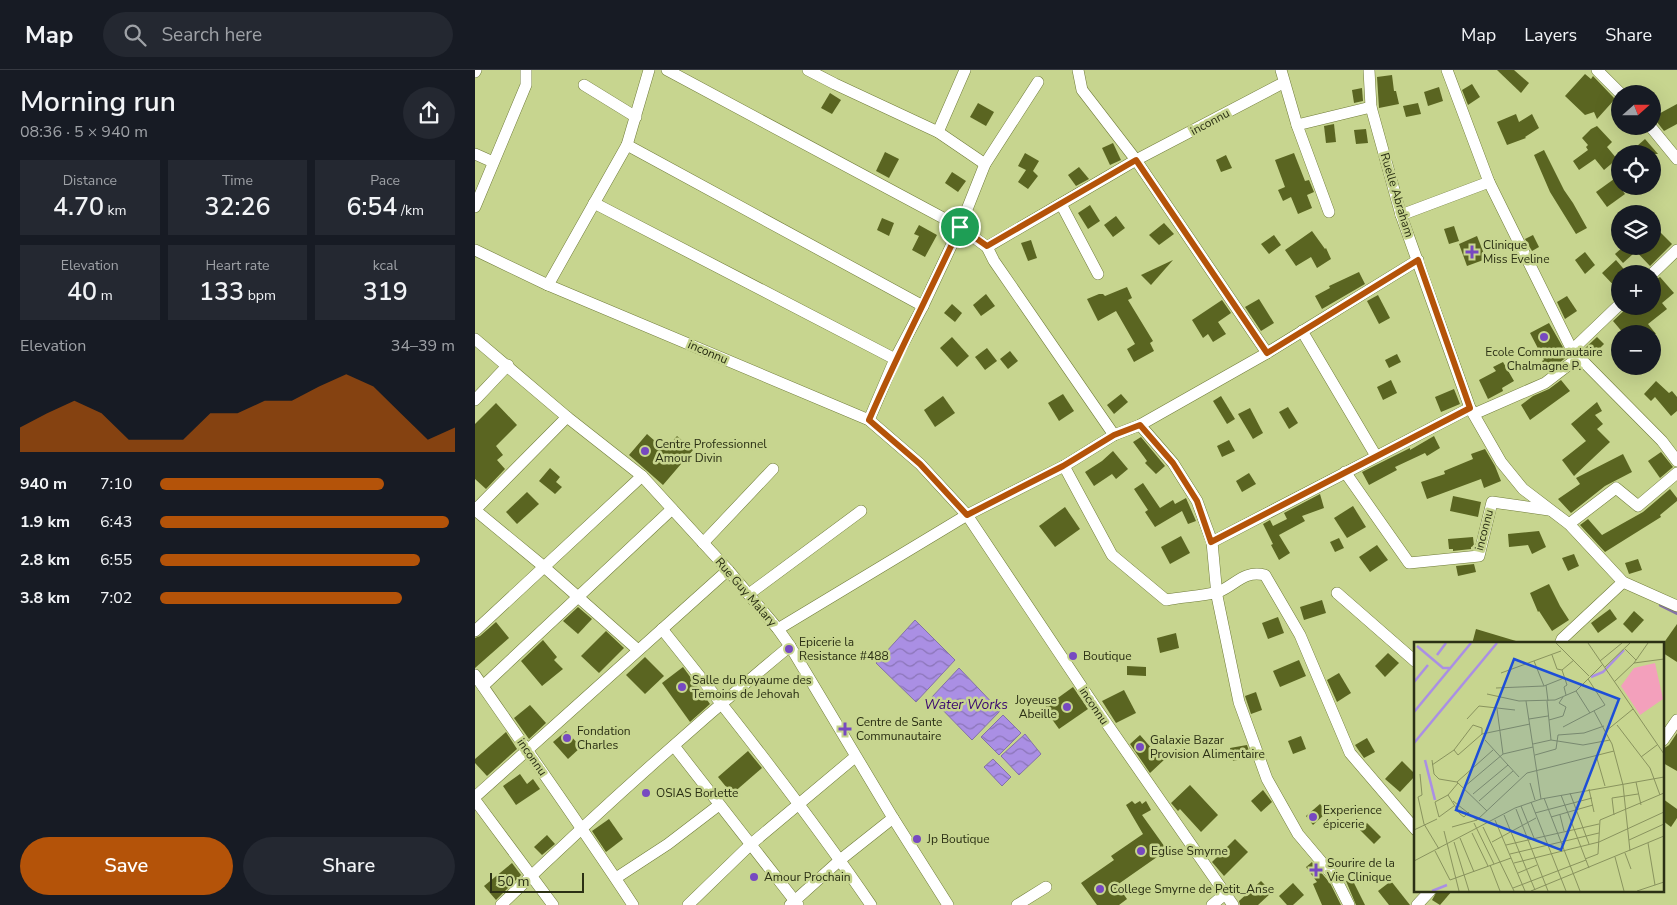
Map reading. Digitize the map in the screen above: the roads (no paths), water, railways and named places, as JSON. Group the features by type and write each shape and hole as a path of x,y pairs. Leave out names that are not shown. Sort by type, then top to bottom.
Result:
{"street":[{"path":"475,207 526,85 526,70"},
{"path":"548,285 627,144 649,70"},
{"path":"667,70 960,227 987,246 994,261 1114,435"},
{"path":"808,70 937,132 985,164"},
{"path":"937,132 965,70"},
{"path":"1078,70 1082,90 1136,160 1267,353"},
{"path":"1281,70 1283,83 1297,125 1329,212"},
{"name":"Ruelle Abraham","path":"1369,70 1371,107 1401,215 1472,411 1501,462 1523,489 1569,524 1623,582 1677,606"},
{"path":"1447,70 1489,182 1576,354 1662,441 1677,461"},
{"path":"1597,70 1612,85"},
{"path":"869,420 895,359 923,306 960,227 985,164 1038,82"},
{"name":"inconnu","path":"987,246 1136,160 1283,83"},
{"path":"584,85 635,117"},
{"path":"1297,125 1371,107"},
{"path":"1657,135 1677,159"},
{"path":"627,144 923,306"},
{"path":"475,154 493,162"},
{"path":"1401,215 1489,182"},
{"path":"594,204 895,359"},
{"path":"1061,204 1099,274"},
{"name":"inconnu","path":"475,250 548,285 869,420 920,464 967,515 1096,708 1233,905"},
{"path":"1661,265 1677,250"},
{"path":"778,629 967,515 1063,466 1114,435 1140,425 1267,353 1418,260"},
{"path":"1211,542 1376,456 1472,411 1545,383 1576,354 1611,314"},
{"path":"1302,331 1376,456"},
{"name":"Rue Guy Malary","path":"475,339 642,476 749,594 791,646 855,756 948,905"},
{"path":"475,400 508,365"},
{"path":"567,416 475,510 543,566 638,650"},
{"path":"1140,425 1173,463 1197,501 1211,542 1217,592 1239,702 1267,779 1298,834 1336,879 1349,905"},
{"path":"1063,466 1112,555 1166,600 1217,592 1246,575 1256,573 1265,575 1300,635 1350,753 1414,828"},
{"path":"703,543 773,469"},
{"name":"inconnu","path":"1345,472 1409,563 1479,556 1492,502 1549,510"},
{"path":"1569,524 1616,488 1638,506 1677,472"},
{"path":"475,630 642,476"},
{"path":"483,686 672,509"},
{"path":"749,594 861,511"},
{"path":"553,905 475,798 727,570"},
{"path":"1561,642 1623,582"},
{"path":"1337,593 1414,660"},
{"path":"662,629 799,805 871,905"},
{"path":"501,905 721,703 791,646"},
{"name":"inconnu","path":"475,675 583,828 633,905"},
{"path":"1665,737 1677,720"},
{"path":"674,746 794,904 840,860 893,818"},
{"path":"688,905 750,845 855,756"},
{"path":"616,878 668,844 719,805"},
{"path":"1017,905 1046,888"},
{"path":"1212,905 1225,894"}],"water":[{"path":"915,620 955,660 916,702 876,663"},
{"name":"Water Works","path":"959,668 1000,711 972,740 931,698"},
{"path":"1003,715 1021,733 999,755 981,737"},
{"path":"1025,734 1041,754 1019,775 1001,756"},
{"path":"993,759 1011,777 1002,786 984,767"}],"waterway":[{"path":"1661,605 1677,613"}],"place":[{"name":"Clinique Miss Eveline","path":"1472,252"},
{"name":"Ecole Communautaire Chalmagne P.","path":"1544,337"},
{"name":"Centre Professionnel Amour Divin","path":"645,451"},
{"name":"Epicerie la Resistance #488","path":"789,649"},
{"name":"Boutique","path":"1073,656"},
{"name":"Salle du Royaume des Temoins de Jehovah","path":"682,687"},
{"name":"Joyeuse Abeille","path":"1067,707"},
{"name":"Centre de Sante Communautaire","path":"845,729"},
{"name":"Fondation Charles","path":"567,738"},
{"name":"Galaxie Bazar Provision Alimentaire","path":"1140,747"},
{"name":"OSIAS Borlette","path":"646,793"},
{"name":"Experience épicerie","path":"1313,817"},
{"name":"Jp Boutique","path":"917,839"},
{"name":"Eglise Smyrne","path":"1141,851"},
{"name":"Sourire de la Vie Clinique","path":"1316,870"},
{"name":"Amour Prochain","path":"754,877"},
{"name":"College Smyrne de Petit_Anse","path":"1100,889"}]}
